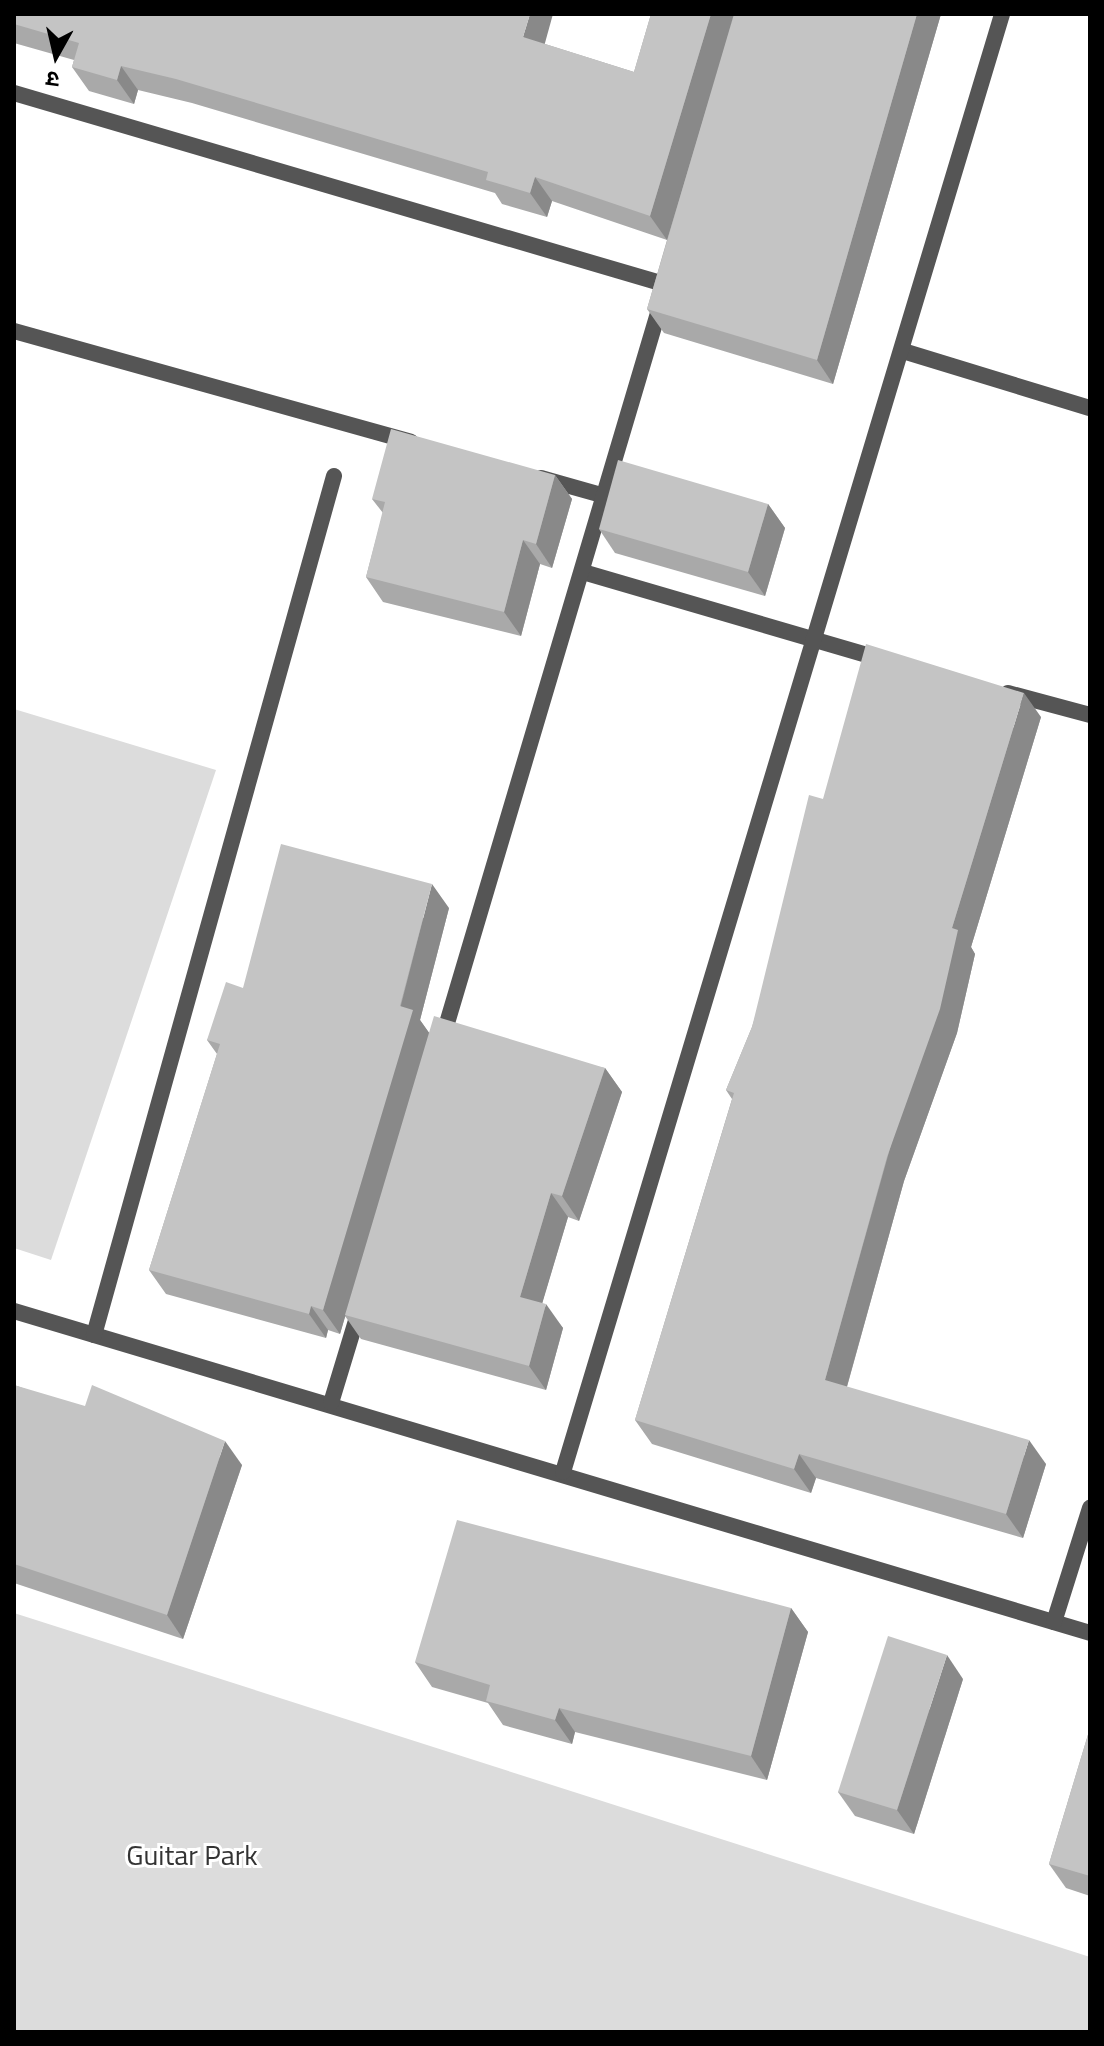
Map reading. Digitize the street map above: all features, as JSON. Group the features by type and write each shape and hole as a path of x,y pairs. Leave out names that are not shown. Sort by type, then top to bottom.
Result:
{"street":[{"path":"563,1472 817,642 1002,14"},
{"path":"14,93 669,277 437,1056"},
{"path":"14,331 423,445"},
{"path":"903,351 1090,408"},
{"path":"514,470 605,496"},
{"path":"94,1335 334,476"},
{"path":"583,572 908,666"},
{"path":"984,687 1090,715"},
{"path":"331,1403 363,1298"},
{"path":"14,1311 563,1472 1090,1633"},
{"path":"1054,1622 1090,1508"}],"green space":[{"path":"14,709 216,770 51,1260 14,1248"},
{"name":"Guitar Park","path":"14,1613 1090,1957 1090,2032 14,2032"}],"building":[{"path":"14,14 530,14 523,37 634,72 651,14 711,14 650,216 535,177 530,193 486,180 488,172 176,79 121,66 117,80 72,67 79,43 14,24"},
{"path":"734,14 917,14 817,360 647,309"},
{"path":"391,429 555,475 536,544 523,540 504,612 366,577 385,502 372,499"},
{"path":"618,460 768,504 748,572 599,529"},
{"path":"866,644 1024,693 952,928 958,930 940,1009 887,1157 825,1380 1029,1440 1006,1514 799,1454 794,1469 635,1420 734,1093 726,1090 752,1027 809,795 823,799"},
{"path":"281,844 432,884 400,1006 413,1010 323,1310 311,1306 309,1314 149,1270 220,1044 207,1040 226,982 243,988"},
{"path":"434,1016 605,1068 562,1196 551,1193 520,1297 546,1304 529,1366 345,1315"},
{"path":"14,1385 85,1406 92,1385 225,1441 167,1615 14,1564"},
{"path":"457,1520 791,1608 751,1756 559,1708 555,1720 486,1701 490,1685 415,1662"},
{"path":"888,1636 947,1655 897,1810 838,1792"},
{"path":"1090,1728 1090,1876 1049,1864"}]}
